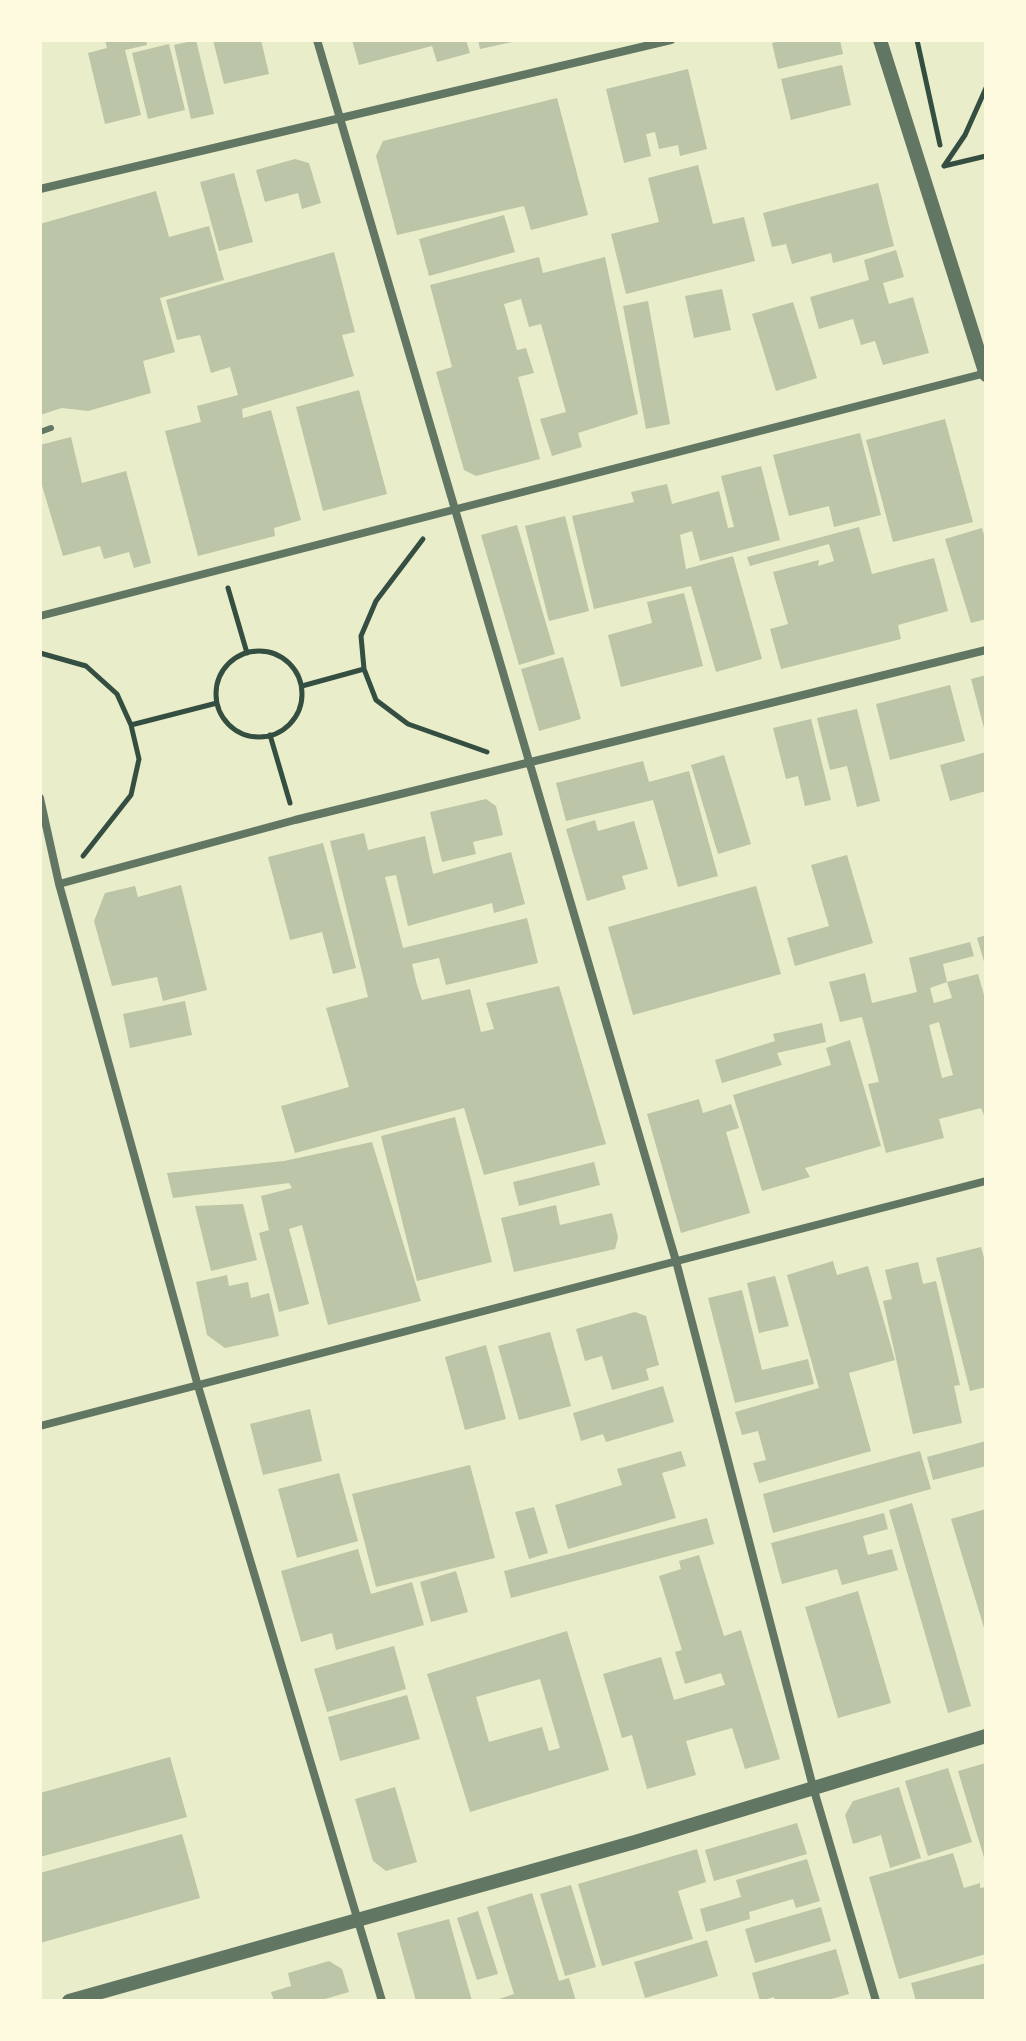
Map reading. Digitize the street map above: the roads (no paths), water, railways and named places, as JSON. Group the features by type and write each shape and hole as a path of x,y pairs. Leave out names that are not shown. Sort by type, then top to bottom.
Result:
{"street":[{"path":"317,40 676,1261 813,1787 876,2001"},
{"path":"40,189 671,40"},
{"path":"40,616 986,374 880,40"},
{"path":"59,884 295,820 986,650"},
{"path":"40,798 59,884 198,1386 382,2001"},
{"path":"40,1426 986,1181"},
{"path":"69,2001 635,1842 986,1736"}],"lane":[{"path":"40,432 51,428"}]}
